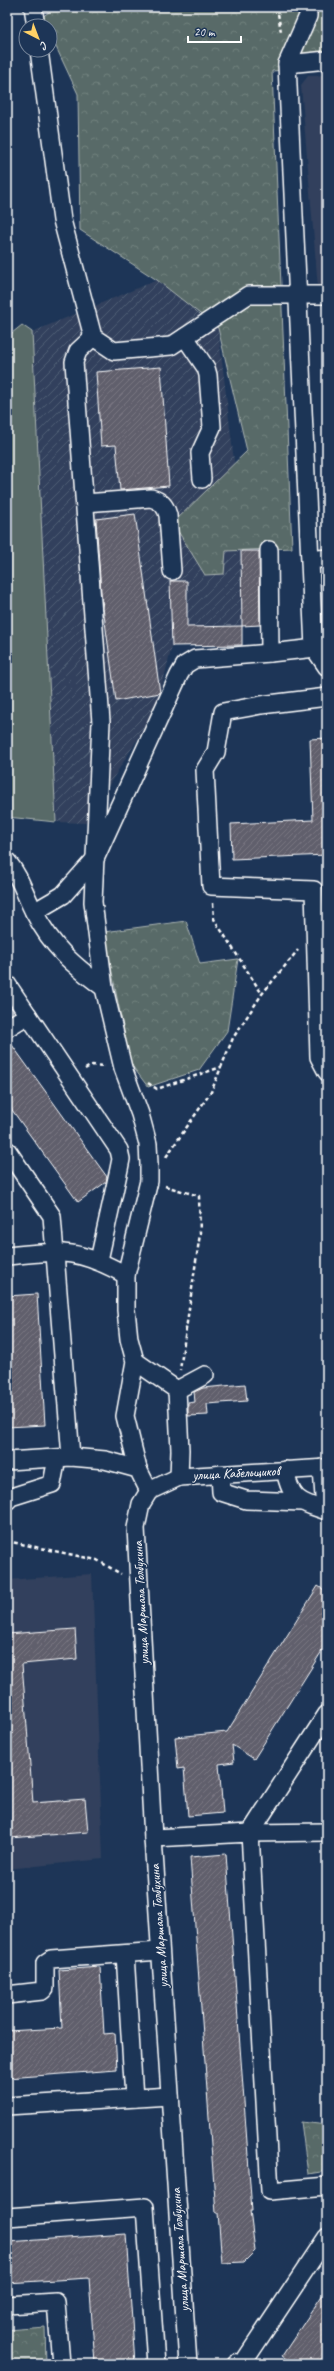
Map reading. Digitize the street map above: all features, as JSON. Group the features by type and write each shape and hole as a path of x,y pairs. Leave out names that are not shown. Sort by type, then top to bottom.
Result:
{"street":[{"path":"33,7 35,18"},
{"path":"308,7 308,16 287,64 297,295 319,559 320,647 327,667"},
{"path":"40,58 62,220 93,337 114,351 123,352 172,346 248,295 327,295"},
{"path":"287,64 327,60"},
{"path":"93,337 78,351 74,362 101,722 93,902 104,988 124,1068 140,1114 148,1144 149,1181 126,1275 126,1310 129,1339 135,1361 125,1416 138,1469 148,1491"},
{"path":"185,337 206,368 208,375 212,428 200,453 202,479"},
{"path":"85,503 151,498 166,506 172,571"},
{"path":"269,550 270,653"},
{"path":"34,912 63,895 95,859 179,675 185,665 195,659 320,647"},
{"path":"327,697 261,704 223,712 216,752 205,770 212,886 314,890 321,907 314,931 319,1057 327,1072"},
{"path":"7,861 15,870 34,912 50,940 69,960 104,988"},
{"path":"7,984 119,1150 121,1159 99,1260"},
{"path":"7,1028 28,1015"},
{"path":"7,1150 52,1216 56,1252 64,1457 52,1484 12,1497 7,1501"},
{"path":"7,1256 56,1252 78,1254 99,1260 126,1275"},
{"path":"135,1361 177,1390"},
{"path":"177,1390 205,1375"},
{"path":"177,1390 180,1450 179,1477"},
{"path":"7,1461 64,1457 105,1460 138,1469"},
{"path":"325,1468 324,1497 327,1501"},
{"name":"улица Кабельщиков","path":"148,1491 179,1477 325,1468"},
{"path":"285,1470 288,1488 302,1502"},
{"path":"220,1474 221,1492 246,1500 302,1502 327,1511"},
{"name":"улица Маршала Толбухина","path":"148,1491 141,1504 136,1528 160,1952 188,2364"},
{"path":"327,1714 250,1833 270,2191 327,2186"},
{"path":"153,1838 250,1833 327,1832"},
{"path":"7,1995 42,1991 45,1988 44,1967 48,1960 160,1952"},
{"path":"125,1954 134,2098"},
{"path":"7,2106 170,2096"},
{"path":"7,2217 145,2207 156,2364"},
{"path":"236,2364 243,2363 327,2237"},
{"path":"7,2305 56,2302 61,2364"}],"path":[{"path":"212,886 214,919 262,994"},
{"path":"177,1390 200,1234 199,1196 149,1181 212,1092 233,1038 262,994 314,931"},
{"path":"7,1542 97,1560 122,1575"}],"shaded area":[{"path":"327,75 327,287 318,288 301,85 308,76"},
{"path":"157,280 218,328 236,477 260,551 262,625 242,626 242,645 172,646 156,710 85,823 56,822 32,332"},
{"path":"92,1574 103,1859 7,1869 7,1580"}],"green space":[{"path":"56,7 327,7 327,67 272,71 292,548 226,551 224,574 205,575 173,523 247,451 218,328 157,280 80,230 78,94 58,51 58,18 42,17"},
{"path":"22,325 32,332 56,822 7,817 7,337"},
{"path":"186,921 200,964 238,959 227,1031 199,1070 148,1087 130,1063 104,932"},
{"path":"301,2122 327,2125 327,2171 308,2174"},
{"path":"45,2327 46,2364 7,2364 7,2330"}],"building":[{"path":"161,367 169,486 120,490 116,445 101,446 96,372"},
{"path":"135,514 160,693 116,701 101,593 96,519"},
{"path":"241,551 259,551 260,625 242,626"},
{"path":"170,581 187,581 187,627 242,626 242,645 172,646"},
{"path":"327,738 327,855 232,859 231,824 313,820 310,739"},
{"path":"7,1038 107,1177 106,1182 78,1202 7,1103"},
{"path":"37,1294 45,1425 7,1427 7,1296"},
{"path":"245,1384 247,1401 207,1404 208,1415 188,1416 188,1403 195,1402 194,1392 203,1388"},
{"path":"318,1586 327,1592 327,1643 254,1759 232,1745 234,1762 219,1764 223,1813 188,1816 184,1768 178,1769 175,1737 227,1732"},
{"path":"75,1629 77,1659 22,1664 33,1803 85,1799 88,1832 9,1838 7,1634"},
{"path":"226,1854 252,2211 250,2211 255,2251 244,2262 222,2263 218,2213 216,2213 190,1857"},
{"path":"100,1967 104,2034 115,2033 117,2070 7,2078 7,2031 62,2028 59,1970"},
{"path":"126,2234 135,2364 95,2364 89,2278 7,2283 7,2242"},
{"path":"327,2288 327,2353 320,2364 294,2364 282,2356"}]}
